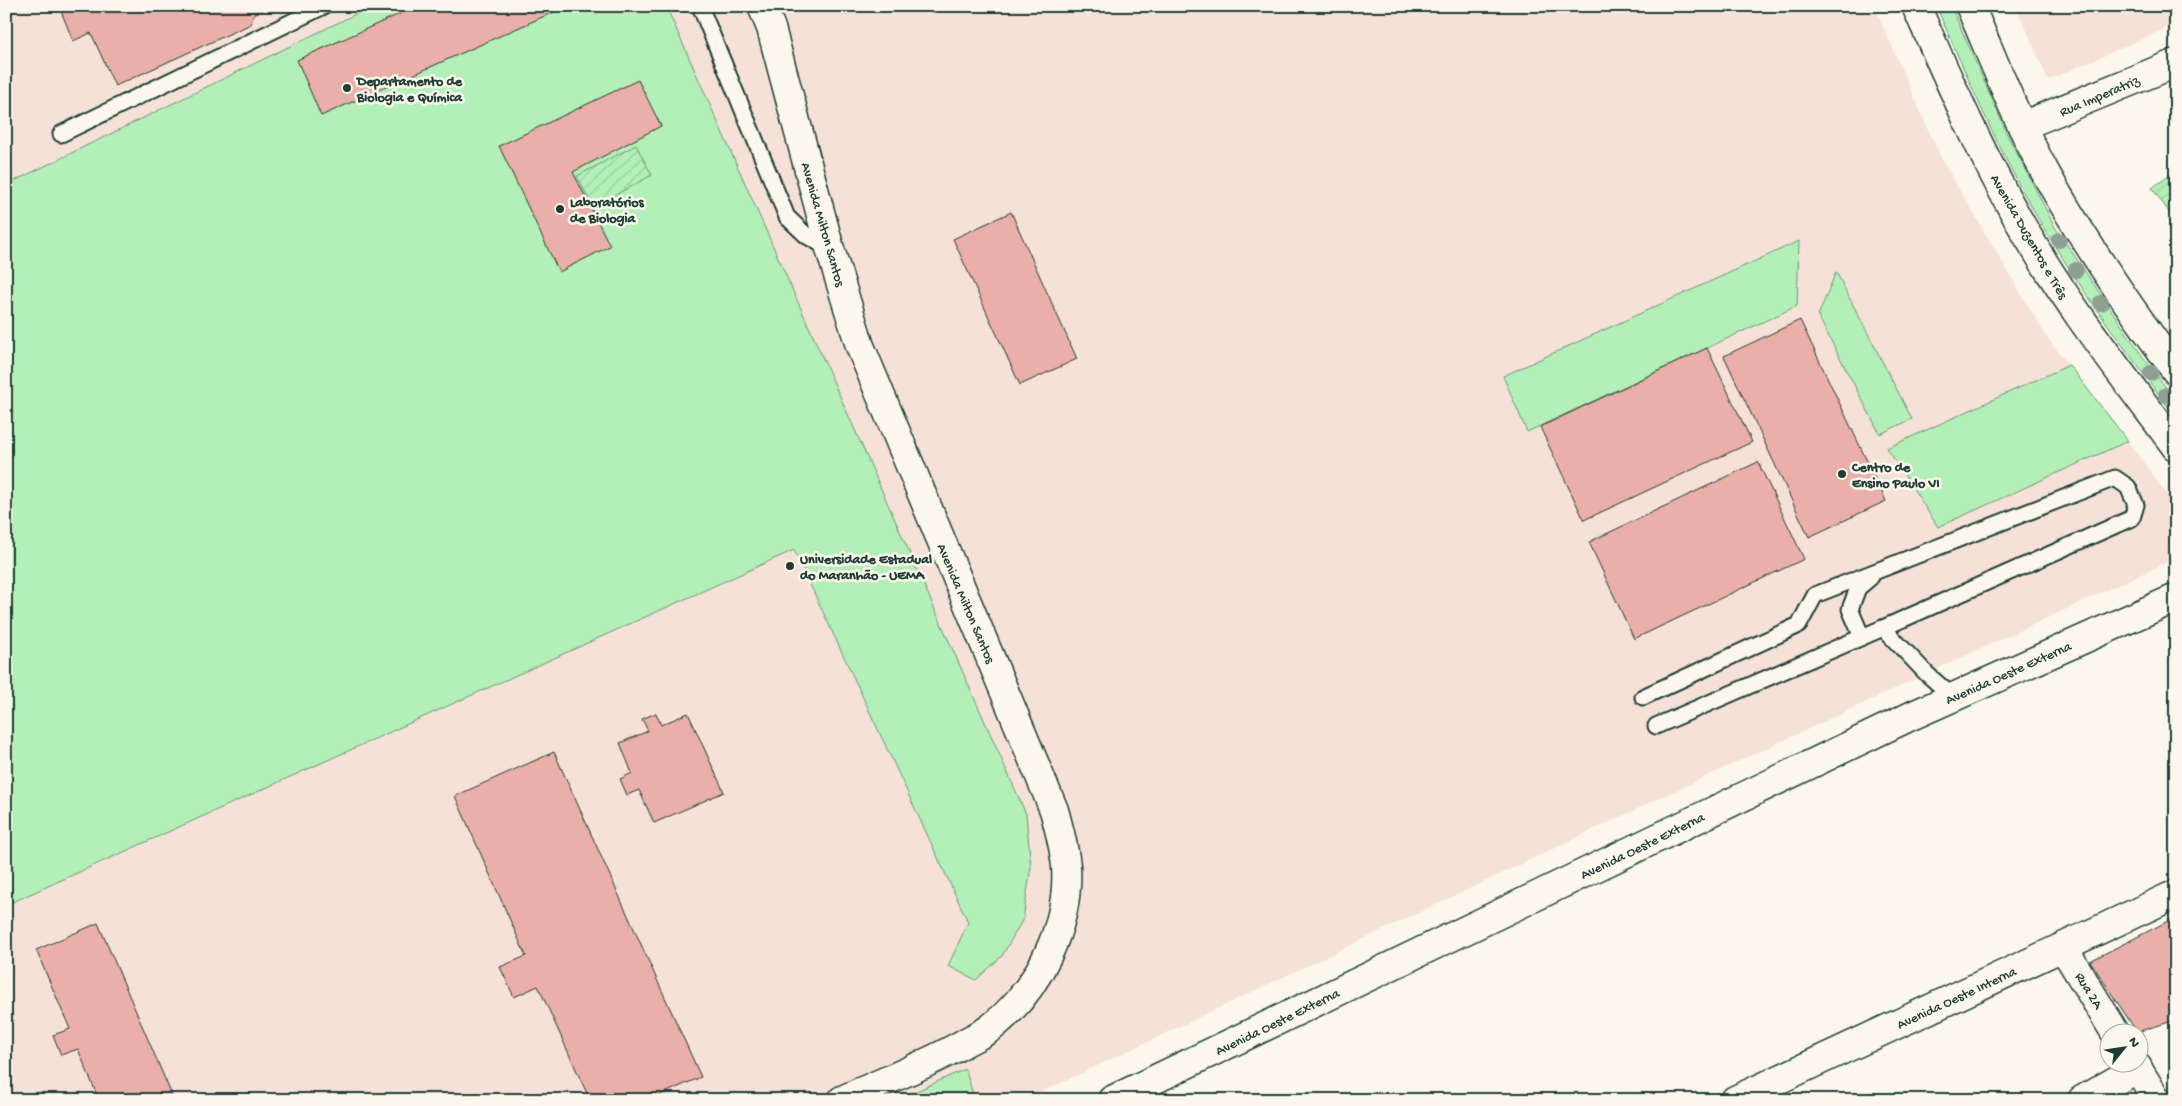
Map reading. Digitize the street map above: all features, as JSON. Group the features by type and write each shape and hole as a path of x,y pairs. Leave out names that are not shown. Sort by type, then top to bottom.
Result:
{"street":[{"name":"Avenida Milton Santos","path":"762,6 771,28 830,249 860,346 1054,810 1062,839 1066,867 1062,914 1055,937 1043,963 1027,990 1009,1012 992,1027 949,1053 842,1100"},
{"name":"Avenida Duzentos e Três","path":"1916,6 1978,144 2018,219 2067,299 2176,447"},
{"path":"1970,6 2022,126 2069,214 2176,371"},
{"name":"Rua Imperatriz","path":"2022,126 2176,62"},
{"name":"Avenida Oeste Externa","path":"1112,1100 1953,697 2176,598"},
{"name":"Avenida Oeste Interna","path":"1735,1100 2176,894"},
{"name":"Rua 2A","path":"2063,947 2110,1024"},
{"path":"2082,1100 2123,1074"},
{"path":"2141,1074 2157,1100"}],"lane":[{"path":"61,134 324,6"},
{"path":"700,6 787,217 807,236 830,249"},
{"path":"1643,697 1799,625 1815,595 2114,478 2128,487 2136,505 2132,518 1656,726"},
{"path":"1862,636 1850,609 1858,588 1880,570"},
{"path":"1883,628 1927,674 1953,697"}],"shaded area":[{"name":"Universidade Estadual do Maranhão - UEMA","path":"6,6 1874,6 1942,160 2046,336 2128,441 2176,507 2176,558 1677,790 1025,1100 6,1100"},
{"path":"2016,6 2176,6 2176,24 2048,80"}],"green space":[{"path":"372,6 666,6 1026,814 1031,867 1023,919 1002,956 976,980 948,966 968,922 794,550 6,905 6,185"},
{"path":"1936,6 1951,6 2008,136 2055,227 2141,354 2176,401 2176,418 2085,293 2036,215 1995,138"},
{"path":"636,145 652,175 593,207 577,176"},
{"path":"2176,171 2176,222 2152,188"},
{"path":"1799,241 1797,306 1527,432 1503,376"},
{"path":"1836,272 1912,419 1880,434 1818,316"},
{"path":"2069,365 2128,441 1938,527 1887,448"},
{"path":"965,1069 975,1100 897,1100"}],"building":[{"path":"59,6 271,6 254,14 251,24 115,86 91,33 73,41"},
{"name":"Departamento de Biologia e Química","path":"417,6 556,6 558,10 321,116 297,60"},
{"name":"Laboratórios de Biologia","path":"638,80 661,126 573,172 610,246 559,272 499,146"},
{"path":"1011,212 1077,359 1020,385 953,239"},
{"path":"1800,320 1886,501 1809,537 1724,356"},
{"path":"1707,348 1752,442 1584,520 1540,427"},
{"path":"1758,462 1804,559 1634,639 1589,542"},
{"path":"656,713 661,725 688,713 724,792 654,823 639,790 627,795 620,779 632,773 620,743 648,731 642,719"},
{"path":"554,752 701,1077 649,1100 590,1100 538,986 514,997 500,967 526,956 455,796"},
{"path":"2176,917 2176,1020 2150,1028 2150,1024 2132,1024 2090,961"},
{"path":"98,923 174,1100 99,1100 78,1049 61,1055 53,1035 70,1029 36,950"}],"place":[{"name":"Departamento de Biologia e Química","path":"347,88"},
{"name":"Laboratórios de Biologia","path":"560,209"},
{"name":"Centro de Ensino Paulo VI","path":"1842,474"},
{"name":"Universidade Estadual do Maranhão - UEMA","path":"790,566"}]}
